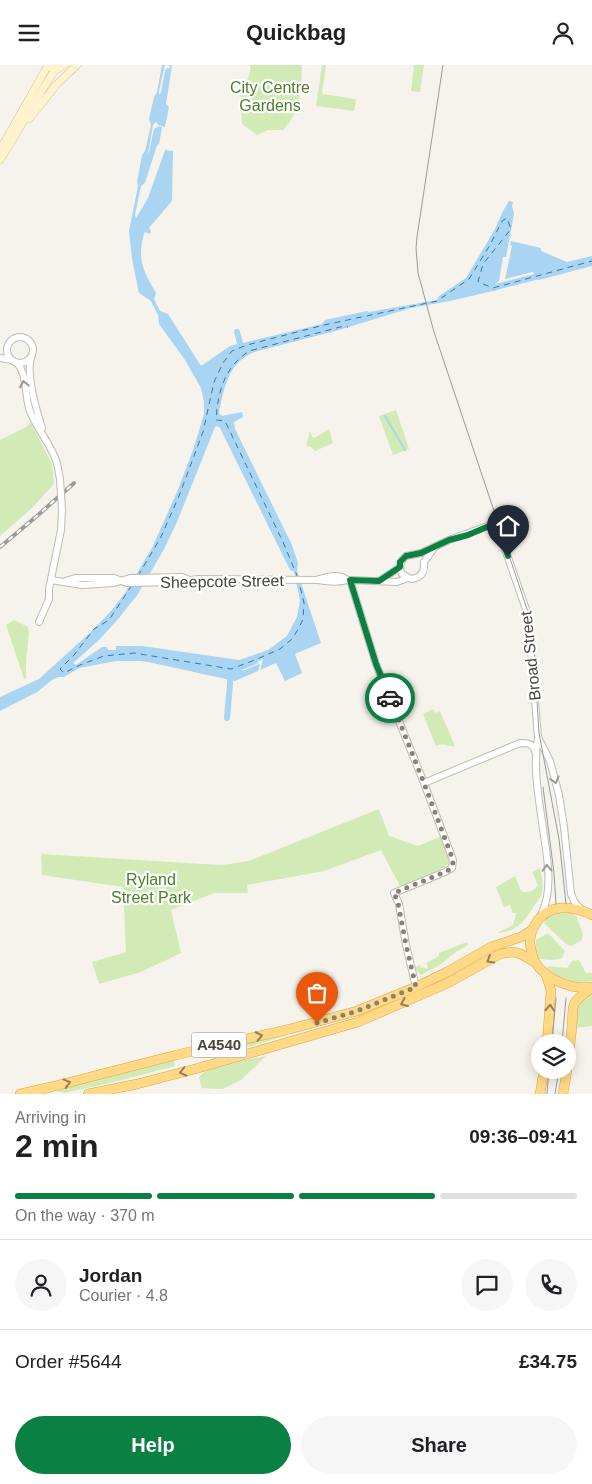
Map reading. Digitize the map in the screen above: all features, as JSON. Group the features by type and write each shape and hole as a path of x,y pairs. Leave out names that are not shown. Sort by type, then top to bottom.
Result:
{"highway":[{"path":"534,962 530,942 532,930 541,915 556,908 564,907 588,913"},
{"name":"A4540","path":"20,1094 52,1091 176,1055 335,1018 357,1011 416,987 491,947 518,939 532,930"},
{"name":"A4540","path":"88,1094 195,1069 358,1022 419,996 459,977 500,954 509,952 517,952 534,962 556,981 579,988 592,987"},
{"path":"546,974 551,991 548,1034"},
{"path":"416,987 419,996"},
{"path":"571,1034 572,1008 575,1002 592,987"},
{"path":"540,1094 542,1079"},
{"path":"563,1094 566,1079"}],"main road":[{"path":"0,150 48,65 56,69"},
{"path":"0,160 41,89 56,69 64,65"},
{"path":"15,137 57,84 77,65"}],"street":[{"path":"0,358 14,361 24,363 33,354 32,344 27,339 16,337 8,345 7,351 14,361 20,367 29,406 34,420 57,463 60,479 61,530 49,589"},
{"path":"0,347 8,345"},
{"path":"30,358 31,383 44,437"},
{"name":"Broad Street","path":"434,548 449,540 468,535 496,523 528,615 539,738 536,752 537,788 548,873 547,900 541,915"},
{"path":"414,554 421,557 424,562 423,573 414,579 402,574 400,562 410,554 421,553 434,548"},
{"path":"424,562 434,548"},
{"path":"379,581 400,567"},
{"path":"408,578 397,582 350,580 376,664 452,855 452,868 394,893 398,903 416,987"},
{"name":"Sheepcote Street","path":"51,580 82,585 114,583 127,580 176,582 199,579 318,580"},
{"name":"Broad Street","path":"539,738 550,761 559,795 572,894 575,903 588,913"},
{"path":"424,783 520,743 530,743 536,752"}],"green space":[{"name":"City Centre Gardens","path":"250,65 302,65 297,108 283,130 268,130 257,135 242,124 241,95 250,74"},
{"path":"322,65 326,65 322,94 356,99 354,111 316,106"},
{"path":"414,65 424,65 420,92 411,91"},
{"path":"396,410 409,449 393,455 379,416"},
{"path":"31,423 52,464 54,484 32,508 0,536 0,440"},
{"path":"329,429 333,443 315,451 311,447 306,446 310,431 312,437 315,438"},
{"path":"14,620 28,627 26,678 24,679 6,625"},
{"path":"433,709 435,713 440,711 455,746 436,746 423,714"},
{"name":"Ryland Street Park","path":"379,809 389,836 418,846 442,836 450,859 447,866 401,888 381,850 324,871 247,885 248,893 214,893 171,910 181,953 141,972 99,984 92,962 126,952 123,887 42,875 41,854 223,865 249,861"},
{"path":"540,868 543,886 541,896 527,917 519,925 510,931 497,933 513,925 516,913 513,913 510,905 504,907 496,887 515,876 521,891 531,891 538,885 532,872"},
{"path":"558,913 571,913 577,916 583,934 582,940 571,946 566,944 544,923 548,917"},
{"path":"548,933 565,951 562,958 553,960 539,959 536,940"},
{"path":"467,942 468,945 440,965 421,975 414,968 420,965 426,969 428,968 426,963 439,956 439,953"},
{"path":"579,960 586,973 592,973 592,981 579,982 568,980 547,969 548,966 567,968 572,961"},
{"path":"592,994 592,1026 575,1028 576,1007 581,1001"},
{"path":"283,1033 288,1035 215,1057 212,1049"},
{"path":"266,1056 241,1080 223,1089 202,1088 199,1077 210,1069 229,1063"},
{"path":"173,1059 175,1066 65,1093 56,1091 67,1085"}],"water":[{"path":"162,65 165,65 159,95 165,71 167,68 170,68 169,65 172,65 166,104 169,107 165,127 158,125 156,122 153,125 148,154 154,129 159,126 162,127 159,144 157,145 145,183 141,186 136,218 148,198 165,150 173,151 172,201 149,228 150,234 145,232 144,234 141,251 142,265 156,293 154,299 160,311 168,314 201,366 230,346 322,324 325,320 437,300 439,296 466,278 509,201 513,202 514,214 506,257 503,257 499,281 495,284 499,287 497,290 411,308 339,330 254,352 238,363 229,377 219,413 222,416 242,412 243,417 234,422 235,429 292,545 298,563 297,571 321,643 295,654 302,673 285,681 276,663 260,670 263,659 242,670 259,664 258,671 235,681 153,663 116,661 79,668 64,677 58,677 37,692 0,711 0,697 39,679 94,629 125,593 152,548 177,492 204,414 201,388 185,360 159,324 158,315 151,301 139,293 132,259 129,231 142,155 145,151 151,125 149,119","holes":["215,427 220,428 290,570 294,572 300,600 297,617 287,636 268,650 239,660 142,646 116,646 116,650 108,650 107,647 102,647 76,665 73,663 99,640 138,594 177,522"]},
{"path":"511,241 541,248 541,251 567,262 592,256 592,266 539,280 534,277 535,274 532,272 505,279 512,246 510,245"}],"waterway":[{"path":"492,288 543,275"},
{"path":"237,332 242,350"},
{"path":"385,416 405,450"},
{"path":"227,718 231,672"}],"ferry route":[{"path":"138,576 161,537 179,496 203,432 214,382 223,363 232,351 247,345 324,325 437,301 469,279 502,221 507,218 511,229 483,264 478,282 493,288 592,261"},
{"path":"298,578 283,542 225,421 216,420 218,399 228,373 240,358 249,351 344,326 348,327"},
{"path":"132,585 109,620 94,629 74,655 60,669 64,673 104,656 134,653 231,669 255,660 280,649 292,639 299,628 303,619 304,603 299,582"}],"tram line":[{"path":"443,65 417,237 418,273 434,332 529,615 534,652 539,733 559,839 566,904"},
{"path":"543,787 556,904"},
{"path":"553,1034 556,998"},
{"path":"563,1034 566,998"},
{"path":"547,1094 548,1079"},
{"path":"555,1094 558,1079"}],"railway":[{"path":"0,547 74,483"}],"way so far":[{"path":"317,1023 357,1011 416,987 398,903 394,893 445,872 452,868 453,864 443,831 390,698"}],"route":[{"path":"390,698 376,664 350,580 379,581 396,571 400,567 400,562 403,558 410,554 421,553 449,540 468,535 496,523 508,556"}]}
